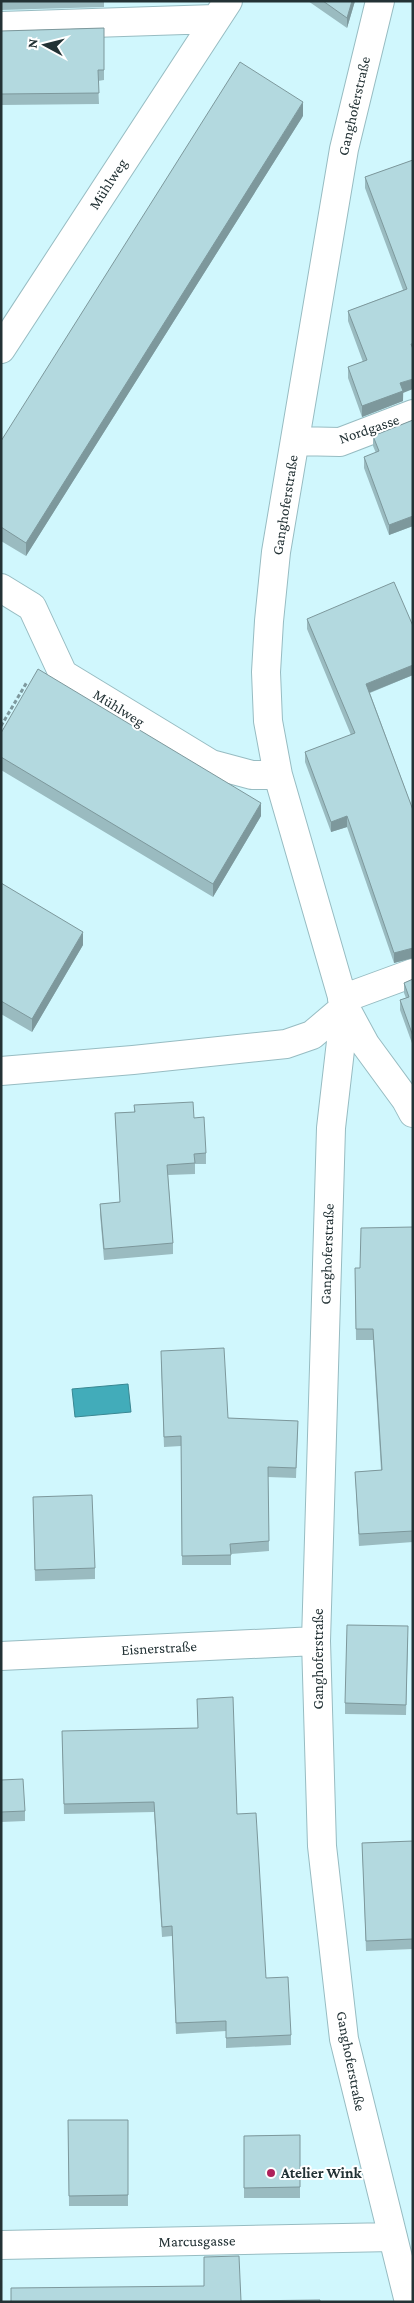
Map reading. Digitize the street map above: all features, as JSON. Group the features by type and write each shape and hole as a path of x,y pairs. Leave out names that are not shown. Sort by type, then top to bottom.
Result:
{"street":[{"name":"Ganghoferstraße","path":"380,1 344,148 276,552 266,663 268,721 278,775 344,1003 331,1128 316,1641 322,1846 341,2020 361,2114 409,2302"},
{"name":"Mühlweg","path":"1,26 221,10"},
{"name":"Mühlweg","path":"1,349 221,10"},
{"name":"Nordgasse","path":"295,441 340,442 413,414"},
{"name":"Mühlweg","path":"1,588 32,607 63,674 211,764 252,775 278,775"},
{"path":"1,1071 286,1044 312,1035 344,1003 413,973"},
{"path":"344,1003 365,1044 401,1093 413,1113"},
{"name":"Eisnerstraße","path":"1,1656 316,1641"},
{"name":"Marcusgasse","path":"1,2245 393,2237"}],"path":[{"path":"1,726 39,662 51,649"}],"water":[{"path":"128,1384 131,1412 75,1417 72,1389"}],"building":[{"path":"323,1 352,1 347,18"},
{"path":"104,28 104,70 98,70 99,93 1,94 1,31"},
{"path":"240,62 303,102 26,543 1,527 1,441"},
{"path":"413,160 413,344 411,344 413,349 413,379 400,383 403,391 362,406 348,367 367,360 348,311 407,289 365,177"},
{"path":"413,420 413,516 389,525 364,457 379,451 373,436"},
{"path":"394,582 413,626 413,665 366,684 413,810 413,948 394,953 347,816 331,822 305,752 355,733 307,619"},
{"path":"38,669 261,803 213,884 1,757 1,733"},
{"path":"1,883 83,932 32,1019 1,1001"},
{"path":"413,979 413,1036 400,1000 409,997 404,983"},
{"path":"193,1102 194,1118 204,1117 206,1153 194,1154 195,1163 167,1165 173,1243 104,1249 100,1204 120,1202 115,1113 135,1112 134,1105"},
{"path":"413,1227 413,1531 359,1534 355,1472 382,1470 373,1329 356,1329 355,1268 360,1268 361,1228"},
{"path":"224,1348 228,1418 298,1421 296,1468 268,1467 269,1541 230,1544 231,1555 182,1556 181,1436 164,1437 161,1351"},
{"path":"92,1495 95,1568 35,1570 33,1497"},
{"path":"347,1625 408,1626 406,1705 345,1703"},
{"path":"233,1697 237,1814 256,1813 266,1978 288,1977 291,2035 226,2038 226,2021 176,2023 172,1926 162,1927 154,1802 64,1804 62,1731 198,1728 197,1699"},
{"path":"23,1779 25,1811 1,1812 1,1780"},
{"path":"413,1841 413,1939 366,1941 362,1843"},
{"path":"68,2120 128,2120 128,2195 69,2196"},
{"path":"300,2135 300,2187 244,2188 244,2136"},
{"path":"239,2256 241,2301 320,2300 320,2302 11,2302 11,2288 204,2286 204,2257"}],"place":[{"name":"Atelier Wink","path":"271,2173"}]}
